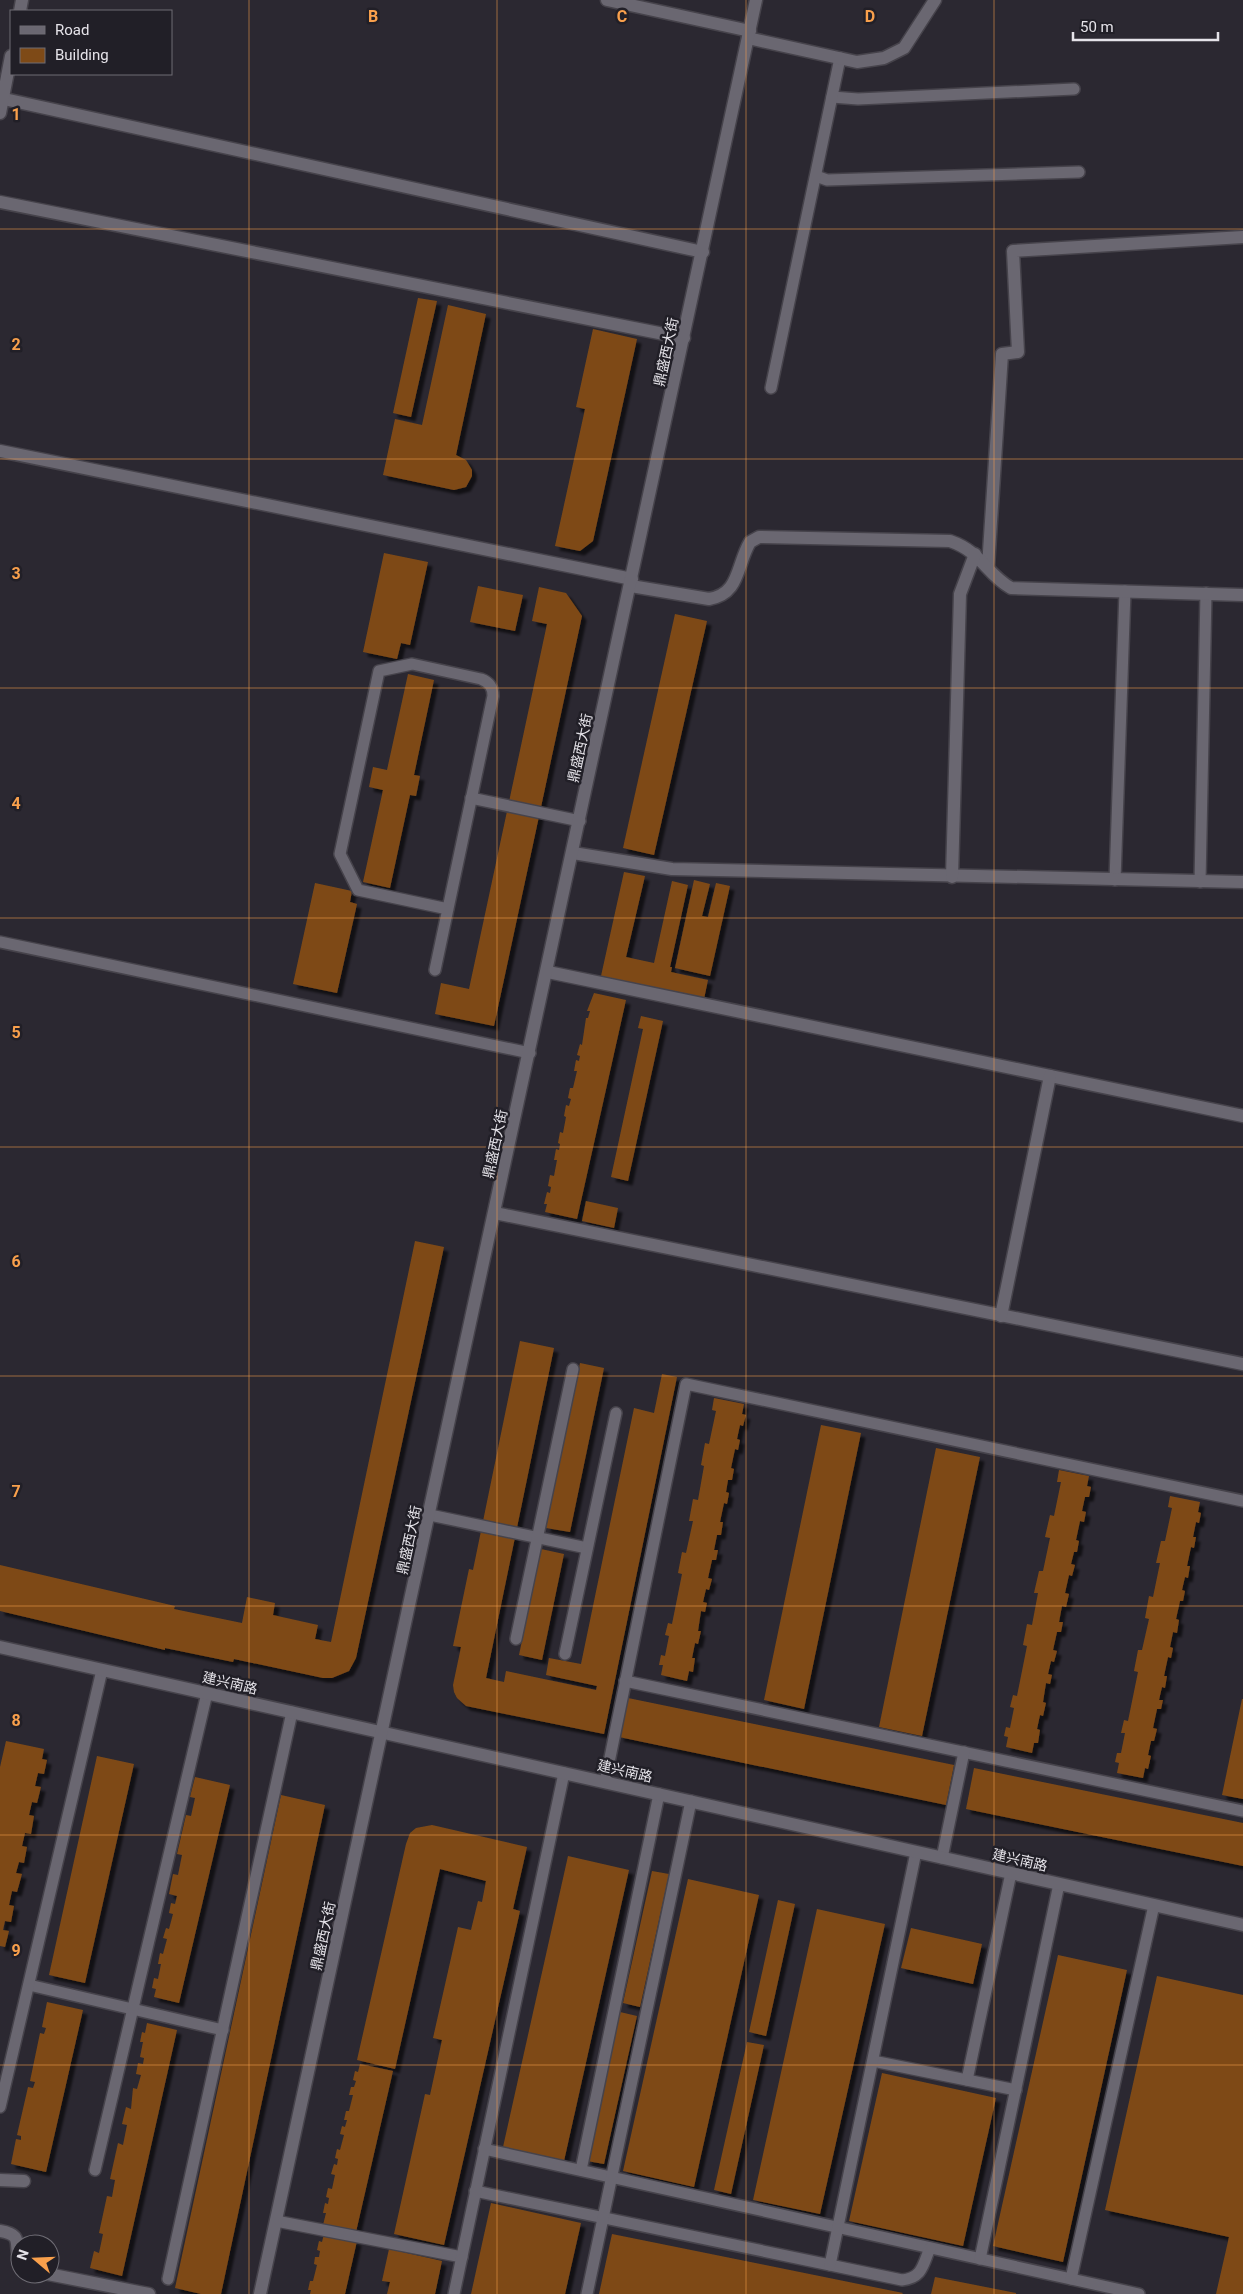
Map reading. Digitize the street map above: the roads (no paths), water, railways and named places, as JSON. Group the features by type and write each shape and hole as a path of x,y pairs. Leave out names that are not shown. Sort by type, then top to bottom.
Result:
{"street":[{"path":"607,0 840,58 863,62 874,61 904,48 935,0"},
{"name":"鼎盛西大街","path":"260,2294 548,972 756,0"},
{"path":"0,113 1,98 10,60"},
{"path":"1,98 703,252"},
{"path":"0,202 684,338"},
{"path":"988,567 1002,354 1018,352 1013,251 1243,237"},
{"path":"0,451 709,598 721,597 732,588 750,542 759,537 950,541 975,554 1001,582 1012,588 1243,594"},
{"path":"952,877 960,594 975,554"},
{"path":"573,853 672,869 952,877 1243,882"},
{"path":"548,972 1243,1116"},
{"path":"1001,1316 1050,1076"},
{"path":"495,1213 1243,1364"},
{"name":"建兴南路","path":"0,1647 1243,1925"},
{"path":"0,2180 24,2181"},
{"path":"0,2231 13,2234"},
{"path":"60,2276 149,2294"}],"lane":[{"path":"771,388 840,58"},
{"path":"832,97 858,99 1074,89"},
{"path":"816,176 827,180 1078,172"},
{"path":"1115,880 1125,591"},
{"path":"1200,882 1206,594"},
{"path":"435,970 472,798 493,696 490,684 481,678 412,664 379,671 340,854 358,890 448,909"},
{"path":"472,798 580,821"},
{"path":"0,942 530,1053"},
{"path":"516,1639 573,1368"},
{"path":"605,1782 686,1384 1243,1501"},
{"path":"565,1654 616,1413"},
{"path":"430,1514 587,1548"},
{"path":"0,2107 102,1670"},
{"path":"625,1681 1243,1811"},
{"path":"96,2170 206,1693"},
{"path":"168,2279 292,1712"},
{"path":"942,1858 964,1752"},
{"path":"454,2294 564,1773"},
{"path":"580,2170 659,1794"},
{"path":"587,2294 691,1801"},
{"path":"830,2265 916,1852"},
{"path":"967,2080 1011,1873"},
{"path":"980,2259 1059,1884"},
{"path":"1071,2279 1154,1905"},
{"path":"28,1985 223,2030"},
{"path":"873,2061 1016,2090"},
{"path":"484,2149 1071,2279 1107,2291 1139,2294"},
{"path":"476,2191 902,2280 911,2280 919,2275 930,2248"},
{"path":"276,2221 462,2258"}]}
